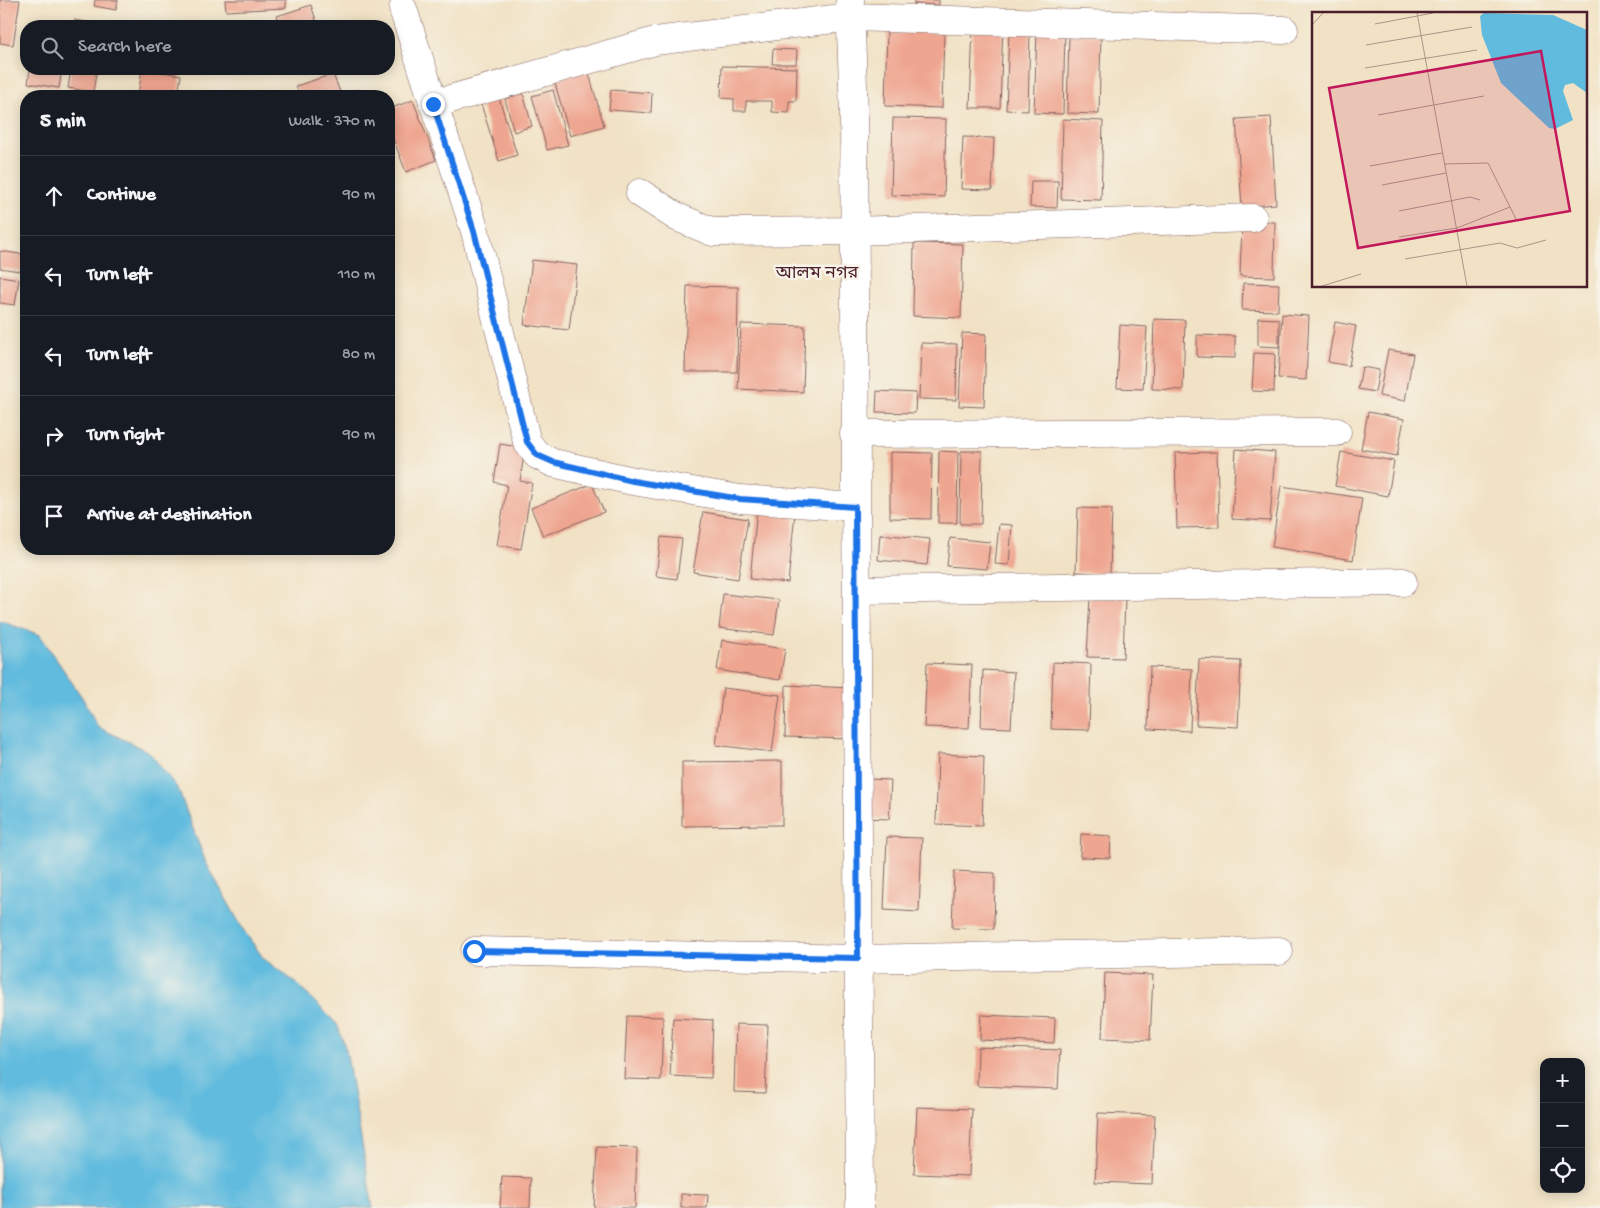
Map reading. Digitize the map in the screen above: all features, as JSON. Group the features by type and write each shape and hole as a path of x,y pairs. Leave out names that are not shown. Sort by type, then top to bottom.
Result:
{"street":[{"path":"403,9 474,231 527,442 537,455 553,462 633,481 740,499 855,507"},
{"path":"433,104 655,41 850,9 1284,30"},
{"path":"850,9 854,116 854,434 860,1208"},
{"path":"640,194 677,217 713,232 853,231 1253,218"},
{"path":"854,434 1337,432"},
{"path":"856,590 1403,582"},
{"path":"474,951 858,958 1279,951"}],"water":[{"path":"0,621 40,635 83,699 98,727 149,752 178,789 206,863 244,931 264,959 296,983 337,1024 346,1050 373,1208 0,1208"}],"building":[{"path":"0,0 20,0 13,45 0,43"},
{"path":"95,0 118,0 116,10 94,6"},
{"path":"225,0 286,0 286,8 226,11"},
{"path":"914,0 939,0 939,5 914,4"},
{"path":"311,5 316,20 278,20 277,16"},
{"path":"973,26 1003,26 1000,108 970,108"},
{"path":"887,28 944,30 942,108 885,106"},
{"path":"1037,30 1065,31 1063,114 1034,113"},
{"path":"1009,31 1030,31 1028,111 1006,110"},
{"path":"1069,34 1101,35 1099,114 1067,113"},
{"path":"773,49 797,50 796,64 772,64"},
{"path":"722,66 797,68 796,101 789,101 789,113 772,112 772,101 746,101 746,111 734,111 734,99 721,98"},
{"path":"588,70 604,126 570,136 554,80"},
{"path":"29,75 61,75 59,88 28,83"},
{"path":"70,75 96,75 93,90 68,88"},
{"path":"141,75 181,75 179,90 139,90"},
{"path":"333,75 339,90 298,90 296,86"},
{"path":"553,90 568,145 547,150 532,96"},
{"path":"611,90 652,93 651,113 609,110"},
{"path":"523,93 532,126 514,132 505,99"},
{"path":"498,95 517,155 499,161 480,101"},
{"path":"413,100 436,160 406,172 395,144 395,107"},
{"path":"1271,117 1276,204 1242,207 1236,119"},
{"path":"893,118 946,119 944,197 891,195"},
{"path":"1063,119 1103,121 1101,200 1061,199"},
{"path":"963,137 994,138 992,190 961,189"},
{"path":"1031,181 1058,181 1057,208 1030,207"},
{"path":"1242,221 1275,222 1274,277 1240,276"},
{"path":"914,243 963,244 961,318 913,316"},
{"path":"0,251 20,254 20,271 0,268"},
{"path":"532,260 577,265 569,330 524,325"},
{"path":"0,276 19,279 15,305 0,303"},
{"path":"1243,283 1279,284 1278,311 1242,310"},
{"path":"687,286 738,287 737,372 685,372"},
{"path":"1282,314 1309,316 1306,380 1278,378"},
{"path":"1258,318 1279,319 1279,347 1258,346"},
{"path":"1154,319 1185,320 1183,390 1152,389"},
{"path":"1335,322 1356,326 1349,366 1328,362"},
{"path":"741,324 805,326 803,392 738,389"},
{"path":"1120,325 1147,327 1143,389 1117,388"},
{"path":"962,333 986,334 984,407 959,406"},
{"path":"1197,335 1235,336 1235,358 1197,357"},
{"path":"921,343 957,344 956,400 919,399"},
{"path":"1388,350 1413,354 1405,401 1379,396"},
{"path":"1254,353 1275,354 1274,392 1252,391"},
{"path":"1362,367 1379,370 1375,392 1358,389"},
{"path":"877,391 916,393 915,413 876,412"},
{"path":"1368,412 1404,419 1397,456 1361,449"},
{"path":"500,444 525,448 520,481 532,483 521,549 497,545 507,485 494,482"},
{"path":"1236,449 1275,452 1270,521 1232,519"},
{"path":"939,451 958,452 957,523 938,523"},
{"path":"961,451 982,451 981,524 960,524"},
{"path":"890,452 932,453 931,519 890,518"},
{"path":"1217,452 1219,527 1177,528 1175,453"},
{"path":"1341,452 1394,461 1388,496 1335,486"},
{"path":"592,484 604,512 543,536 531,508"},
{"path":"1281,486 1362,498 1353,560 1272,547"},
{"path":"1078,508 1112,509 1110,573 1076,572"},
{"path":"757,509 795,513 788,583 750,579"},
{"path":"703,512 748,519 738,579 693,572"},
{"path":"999,524 1012,525 1009,565 995,564"},
{"path":"880,534 930,539 927,565 878,560"},
{"path":"661,537 682,539 677,579 656,576"},
{"path":"950,538 990,542 987,569 947,566"},
{"path":"723,594 779,600 774,635 719,628"},
{"path":"1090,597 1125,598 1123,658 1087,657"},
{"path":"722,640 785,649 780,680 717,670"},
{"path":"1199,659 1241,661 1238,727 1196,725"},
{"path":"1053,662 1091,664 1089,730 1051,729"},
{"path":"927,663 972,665 969,728 924,727"},
{"path":"1150,667 1192,669 1190,731 1148,729"},
{"path":"983,670 1014,672 1011,728 981,727"},
{"path":"786,685 850,688 848,739 785,737"},
{"path":"723,688 780,695 772,752 716,745"},
{"path":"938,754 984,756 982,826 936,824"},
{"path":"782,761 782,825 682,826 682,762"},
{"path":"866,779 891,780 889,819 864,818"},
{"path":"1081,834 1111,836 1110,858 1080,857"},
{"path":"887,837 922,838 919,912 884,910"},
{"path":"954,871 995,873 994,929 952,928"},
{"path":"1105,973 1153,975 1150,1040 1102,1038"},
{"path":"981,1015 1055,1018 1054,1043 980,1040"},
{"path":"627,1016 663,1017 661,1080 624,1079"},
{"path":"673,1018 713,1020 711,1078 670,1076"},
{"path":"736,1024 768,1025 765,1093 734,1092"},
{"path":"978,1047 1060,1050 1058,1089 977,1086"},
{"path":"917,1107 972,1109 969,1176 914,1174"},
{"path":"1098,1113 1155,1115 1152,1184 1095,1182"},
{"path":"597,1147 637,1148 635,1208 594,1208"},
{"path":"502,1177 531,1178 530,1208 500,1208"},
{"path":"681,1194 708,1195 707,1208 681,1208"}],"district":[{"name":"আলম নগর","path":"817,274"}],"route":[{"path":"433,104 474,231 527,442 537,455 553,462 633,481 740,499 855,507 858,958 474,951"}]}
